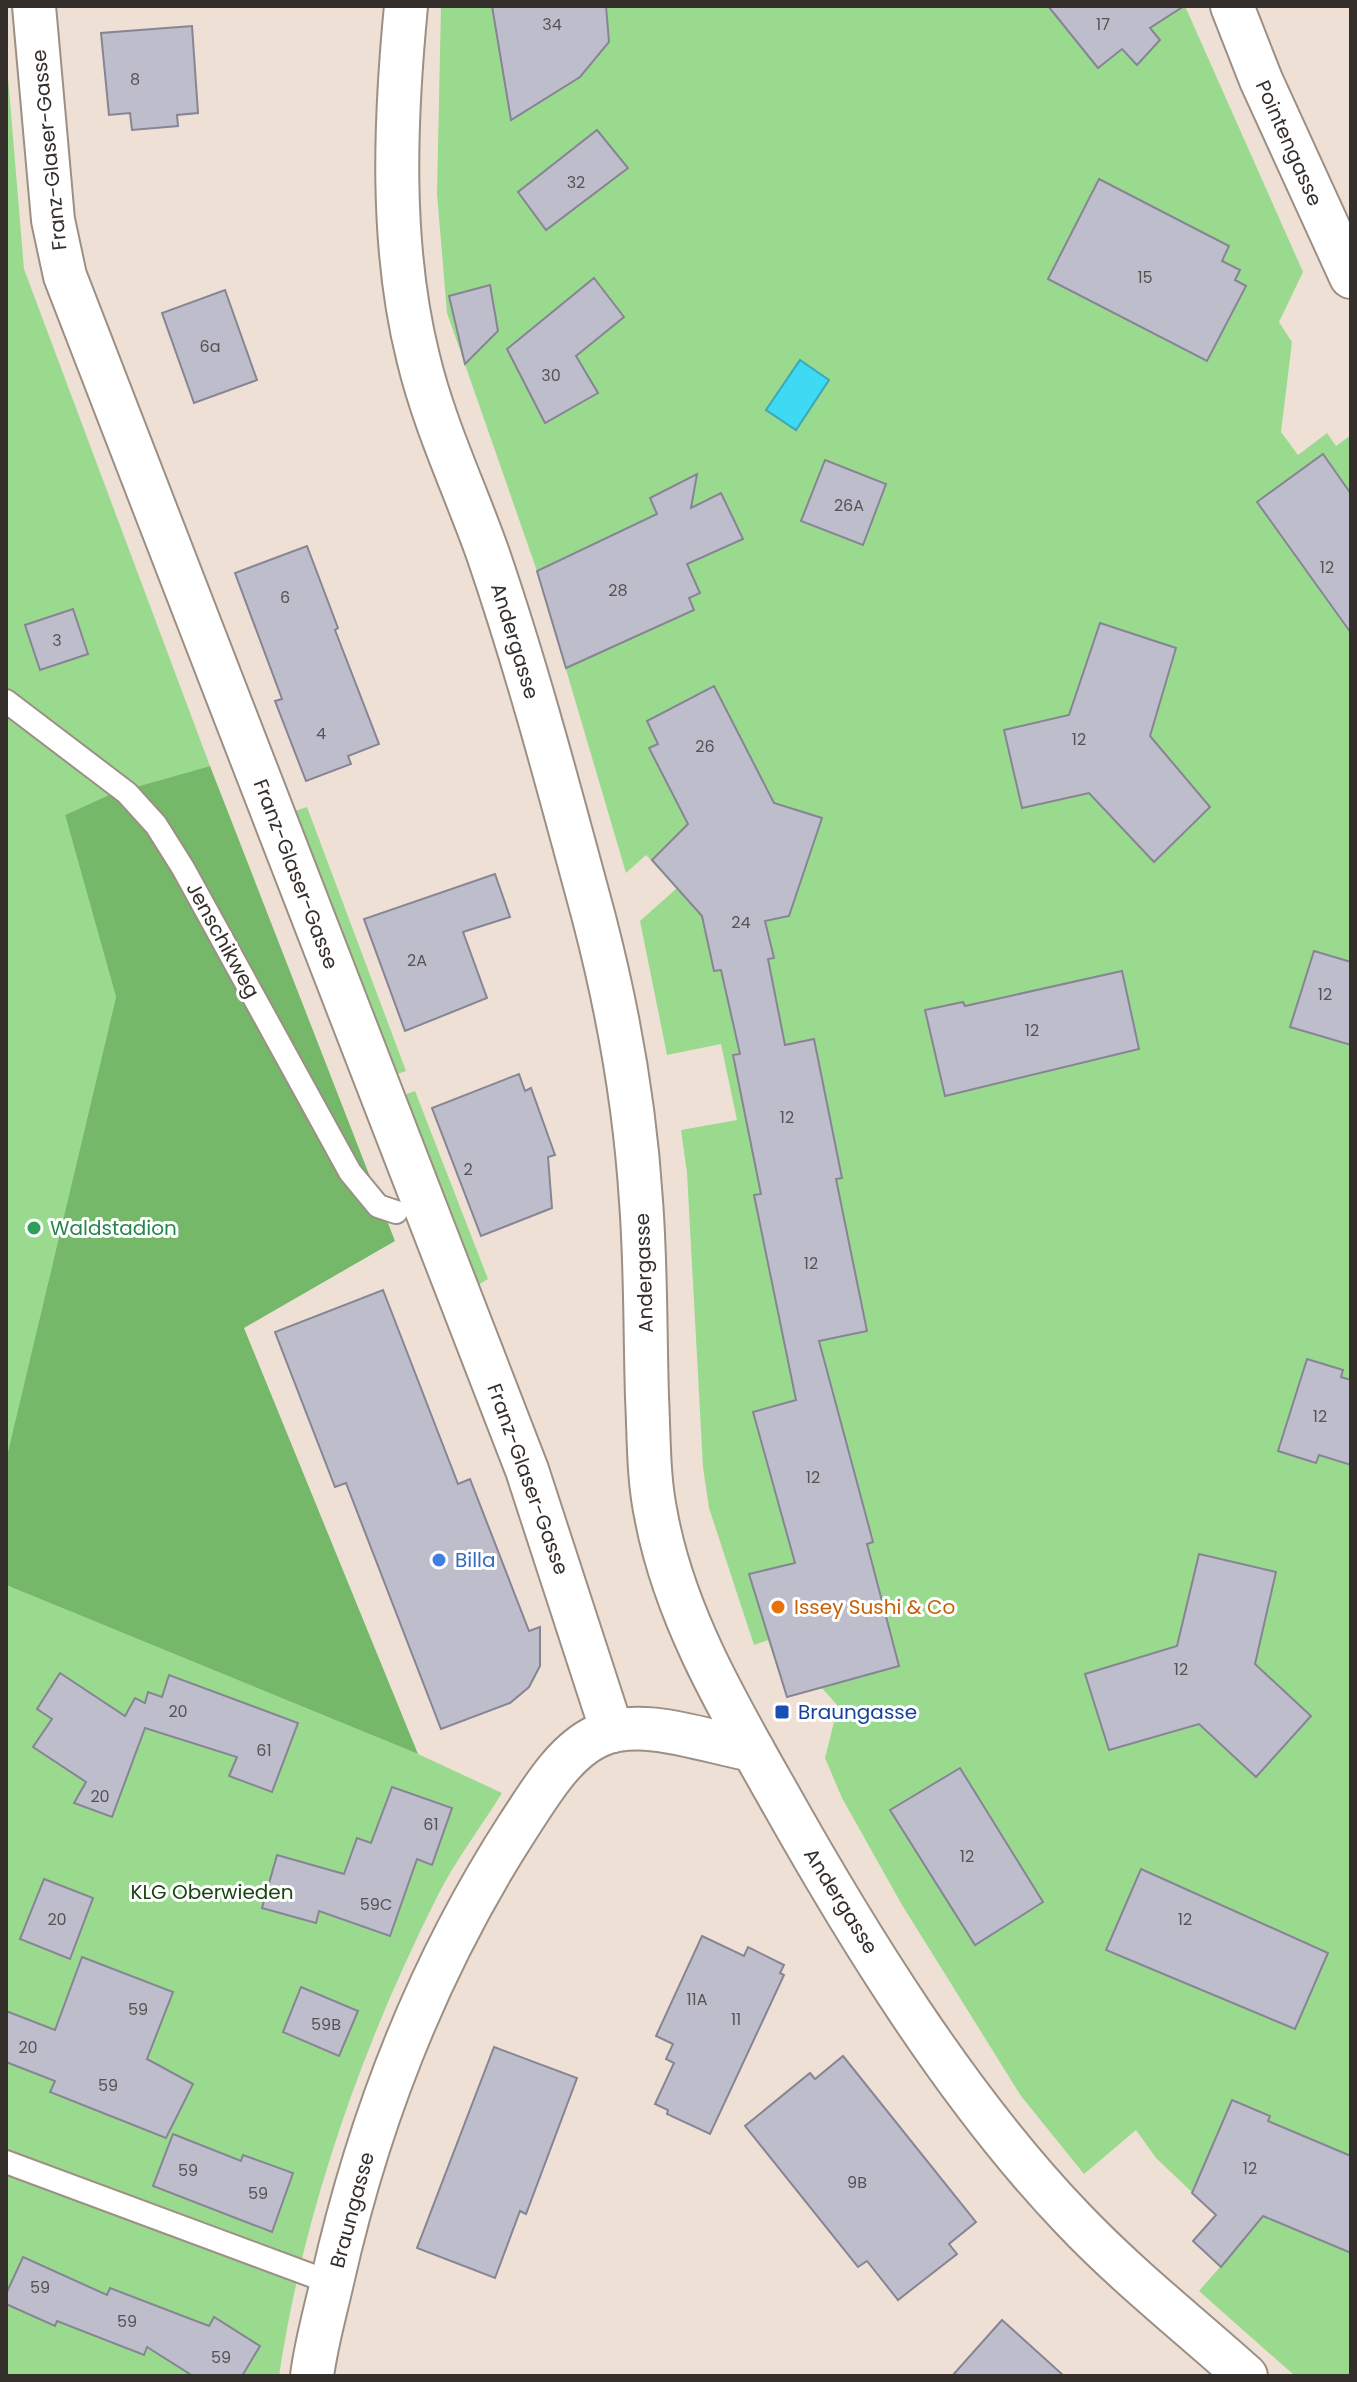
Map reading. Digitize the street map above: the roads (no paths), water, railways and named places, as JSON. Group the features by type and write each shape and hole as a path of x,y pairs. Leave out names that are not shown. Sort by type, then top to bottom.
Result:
{"street":[{"name":"Franz-Glaser-Gasse","path":"34,6 53,220 65,276 527,1470 612,1731"},
{"name":"Andergasse","path":"406,6 396,117 398,197 418,359 488,554 546,740 601,947 627,1072 641,1200 649,1441 655,1511 678,1591 700,1647 753,1750 833,1890 993,2128 1092,2238 1246,2376"},
{"name":"Pointengasse","path":"1232,6 1261,80 1351,277"},
{"name":"Braungasse","path":"312,2376 348,2211 387,2092 441,1962 490,1868 545,1786 578,1749 612,1731 655,1731 753,1750"}],"lane":[{"name":"Jenschikweg","path":"6,701 127,793 156,825 191,881 350,1172 378,1206 396,1212"},
{"path":"6,718 29,718"},
{"path":"6,2162 332,2283"}],"water":[{"path":"800,360 829,380 796,430 766,410"}],"place":[{"name":"Waldstadion","path":"34,1228"},
{"name":"Billa","path":"439,1560"},
{"name":"Issey Sushi & Co","path":"778,1607"},
{"name":"Braungasse","path":"782,1712"}],"park label":[{"name":"KLG Oberwieden","path":"212,1892"}]}
